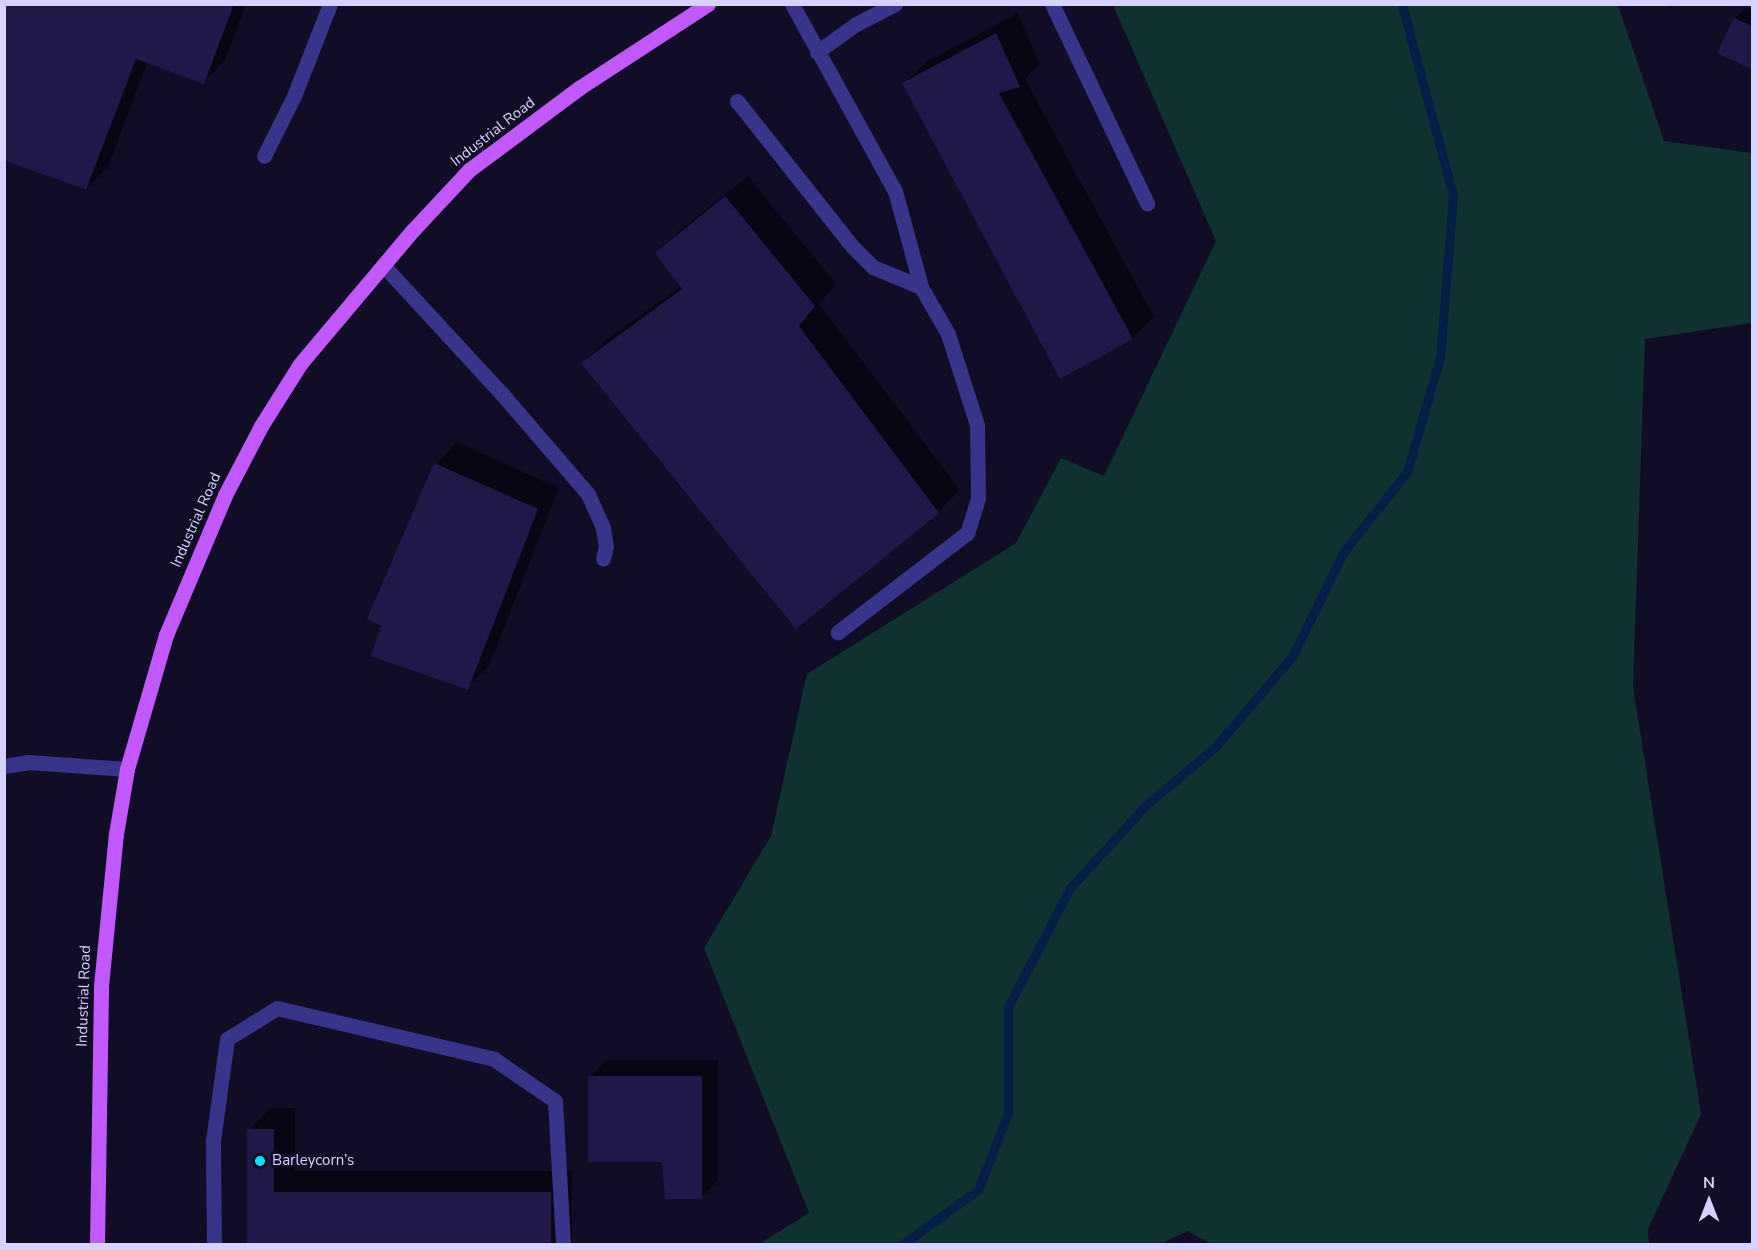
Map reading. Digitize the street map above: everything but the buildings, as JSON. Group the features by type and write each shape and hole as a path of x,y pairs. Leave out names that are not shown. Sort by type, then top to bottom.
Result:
{"main road":[{"name":"Industrial Road","path":"97,1245 101,986 112,863 127,769 166,635 225,495 261,426 300,364 383,265 469,170 579,88 708,4"}],"lane":[{"path":"264,156 294,96 330,4"},
{"path":"792,4 895,191 921,287 948,334 977,425 978,498 967,533 838,632"},
{"path":"818,52 856,24 895,4"},
{"path":"1052,4 1147,203"},
{"path":"737,100 852,246 873,267 921,287"},
{"path":"383,265 495,386 588,494 603,528 606,546 603,559"},
{"path":"4,766 28,762 127,769"},
{"path":"214,1245 213,1141 227,1039 277,1008 494,1059 555,1101 563,1245"}],"green space":[{"path":"1113,5 1618,5 1664,141 1752,153 1751,323 1645,339 1633,687 1701,1114 1648,1229 1649,1244 1211,1244 1188,1231 1160,1244 759,1244 809,1213 704,948 771,836 807,674 1016,543 1061,458 1104,476 1216,241"}],"waterway":[{"path":"903,1244 978,1190 1008,1113 1008,1007 1070,888 1146,805 1215,747 1292,657 1344,551 1407,472 1440,357 1453,195 1402,4"}],"place":[{"name":"Barleycorn’s","path":"260,1161"}]}
